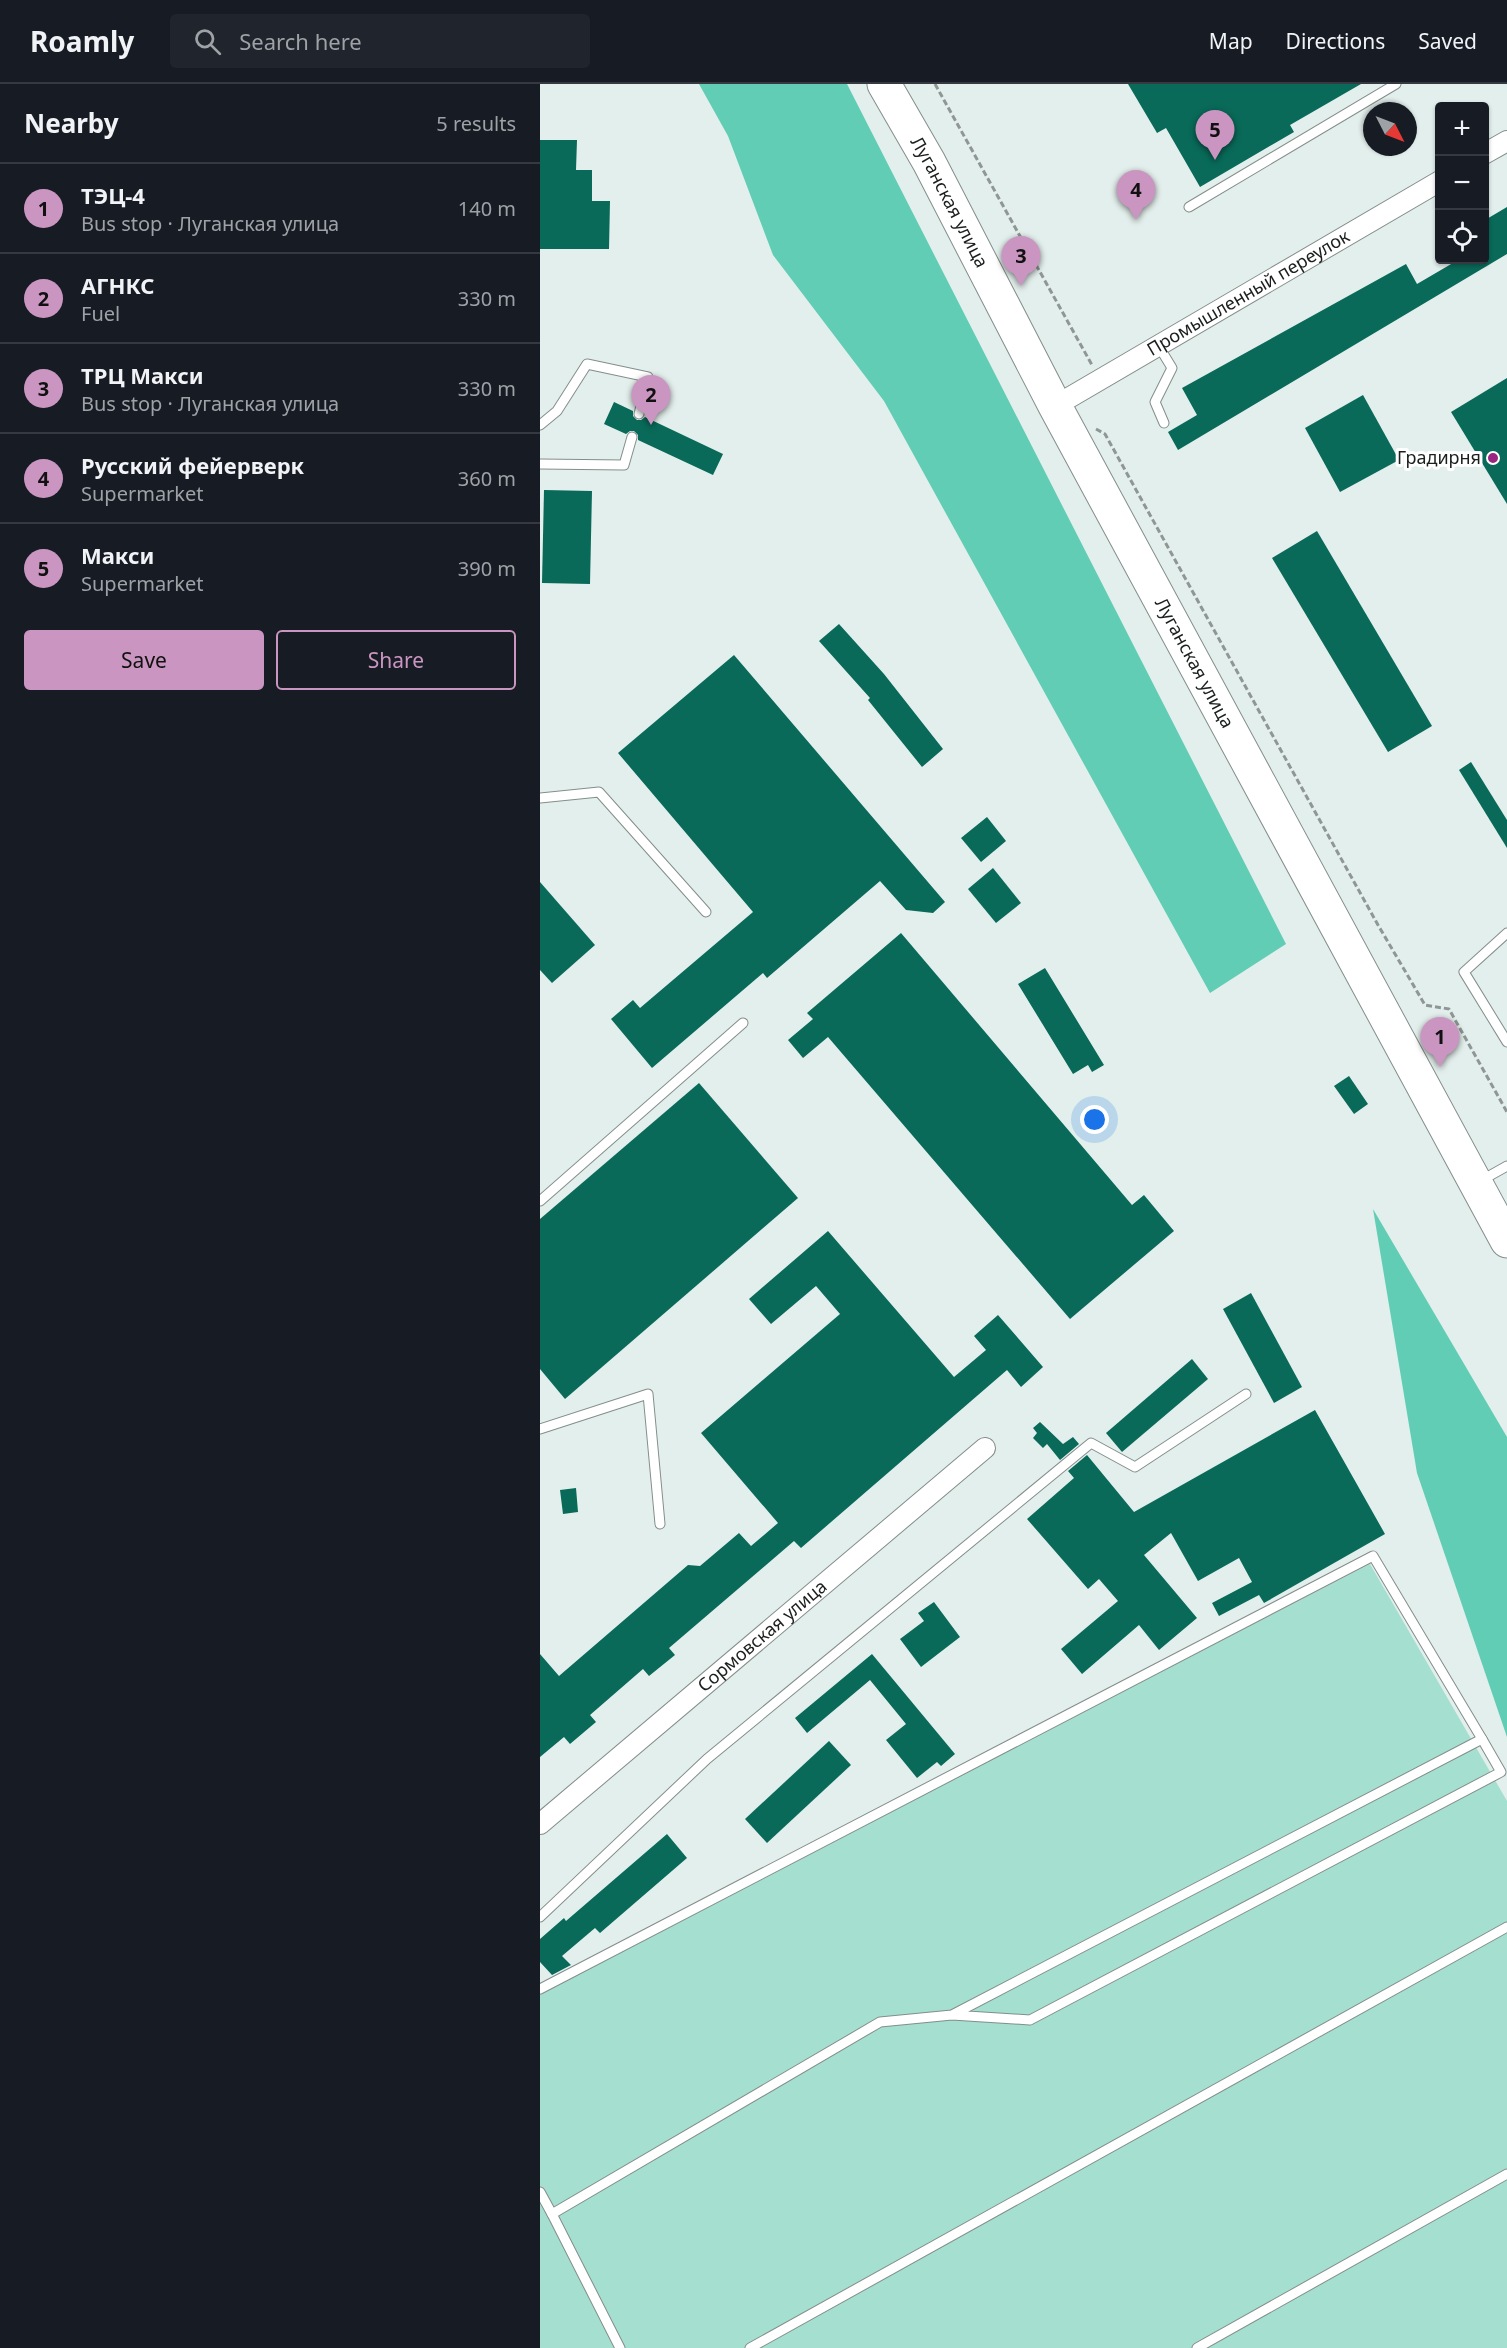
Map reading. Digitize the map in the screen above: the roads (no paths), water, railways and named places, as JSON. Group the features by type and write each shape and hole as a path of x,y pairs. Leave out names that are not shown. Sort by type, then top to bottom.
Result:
{"highway":[{"name":"Луганская улица","path":"884,84 929,162 1055,406 1507,1241"}],"street":[{"path":"1489,152 1507,141"},
{"name":"Промышленный переулок","path":"1055,406 1435,184"},
{"name":"Сормовская улица","path":"540,1824 985,1448"}],"lane":[{"path":"1189,207 1396,84"},
{"path":"1158,345 1172,368 1155,402 1164,423"},
{"path":"540,425 557,411 587,364 648,377 639,414"},
{"path":"540,464 624,465 632,437"},
{"path":"540,798 599,792 706,912"},
{"path":"1507,933 1464,972 1507,1041"},
{"path":"540,1201 742,1023"},
{"path":"1477,1183 1507,1166"},
{"path":"540,1429 648,1394 660,1524"},
{"path":"540,1917 707,1759 1091,1443 1135,1467 1246,1394"},
{"path":"540,1989 1373,1556 1501,1772 1030,2020 952,2015 880,2022 552,2214"},
{"path":"952,2015 1482,1739"},
{"path":"750,2348 1507,1927"},
{"path":"1197,2348 1507,2174"},
{"path":"540,2192 620,2348"}],"place":[{"name":"Макси","path":"1215,160"},
{"name":"Русский фейерверк","path":"1136,220"},
{"name":"ТРЦ Макси","path":"1021,286"},
{"name":"АГНКС","path":"651,425"},
{"name":"Градирня","path":"1493,458"},
{"name":"ТЭЦ-4","path":"1440,1067"}]}
